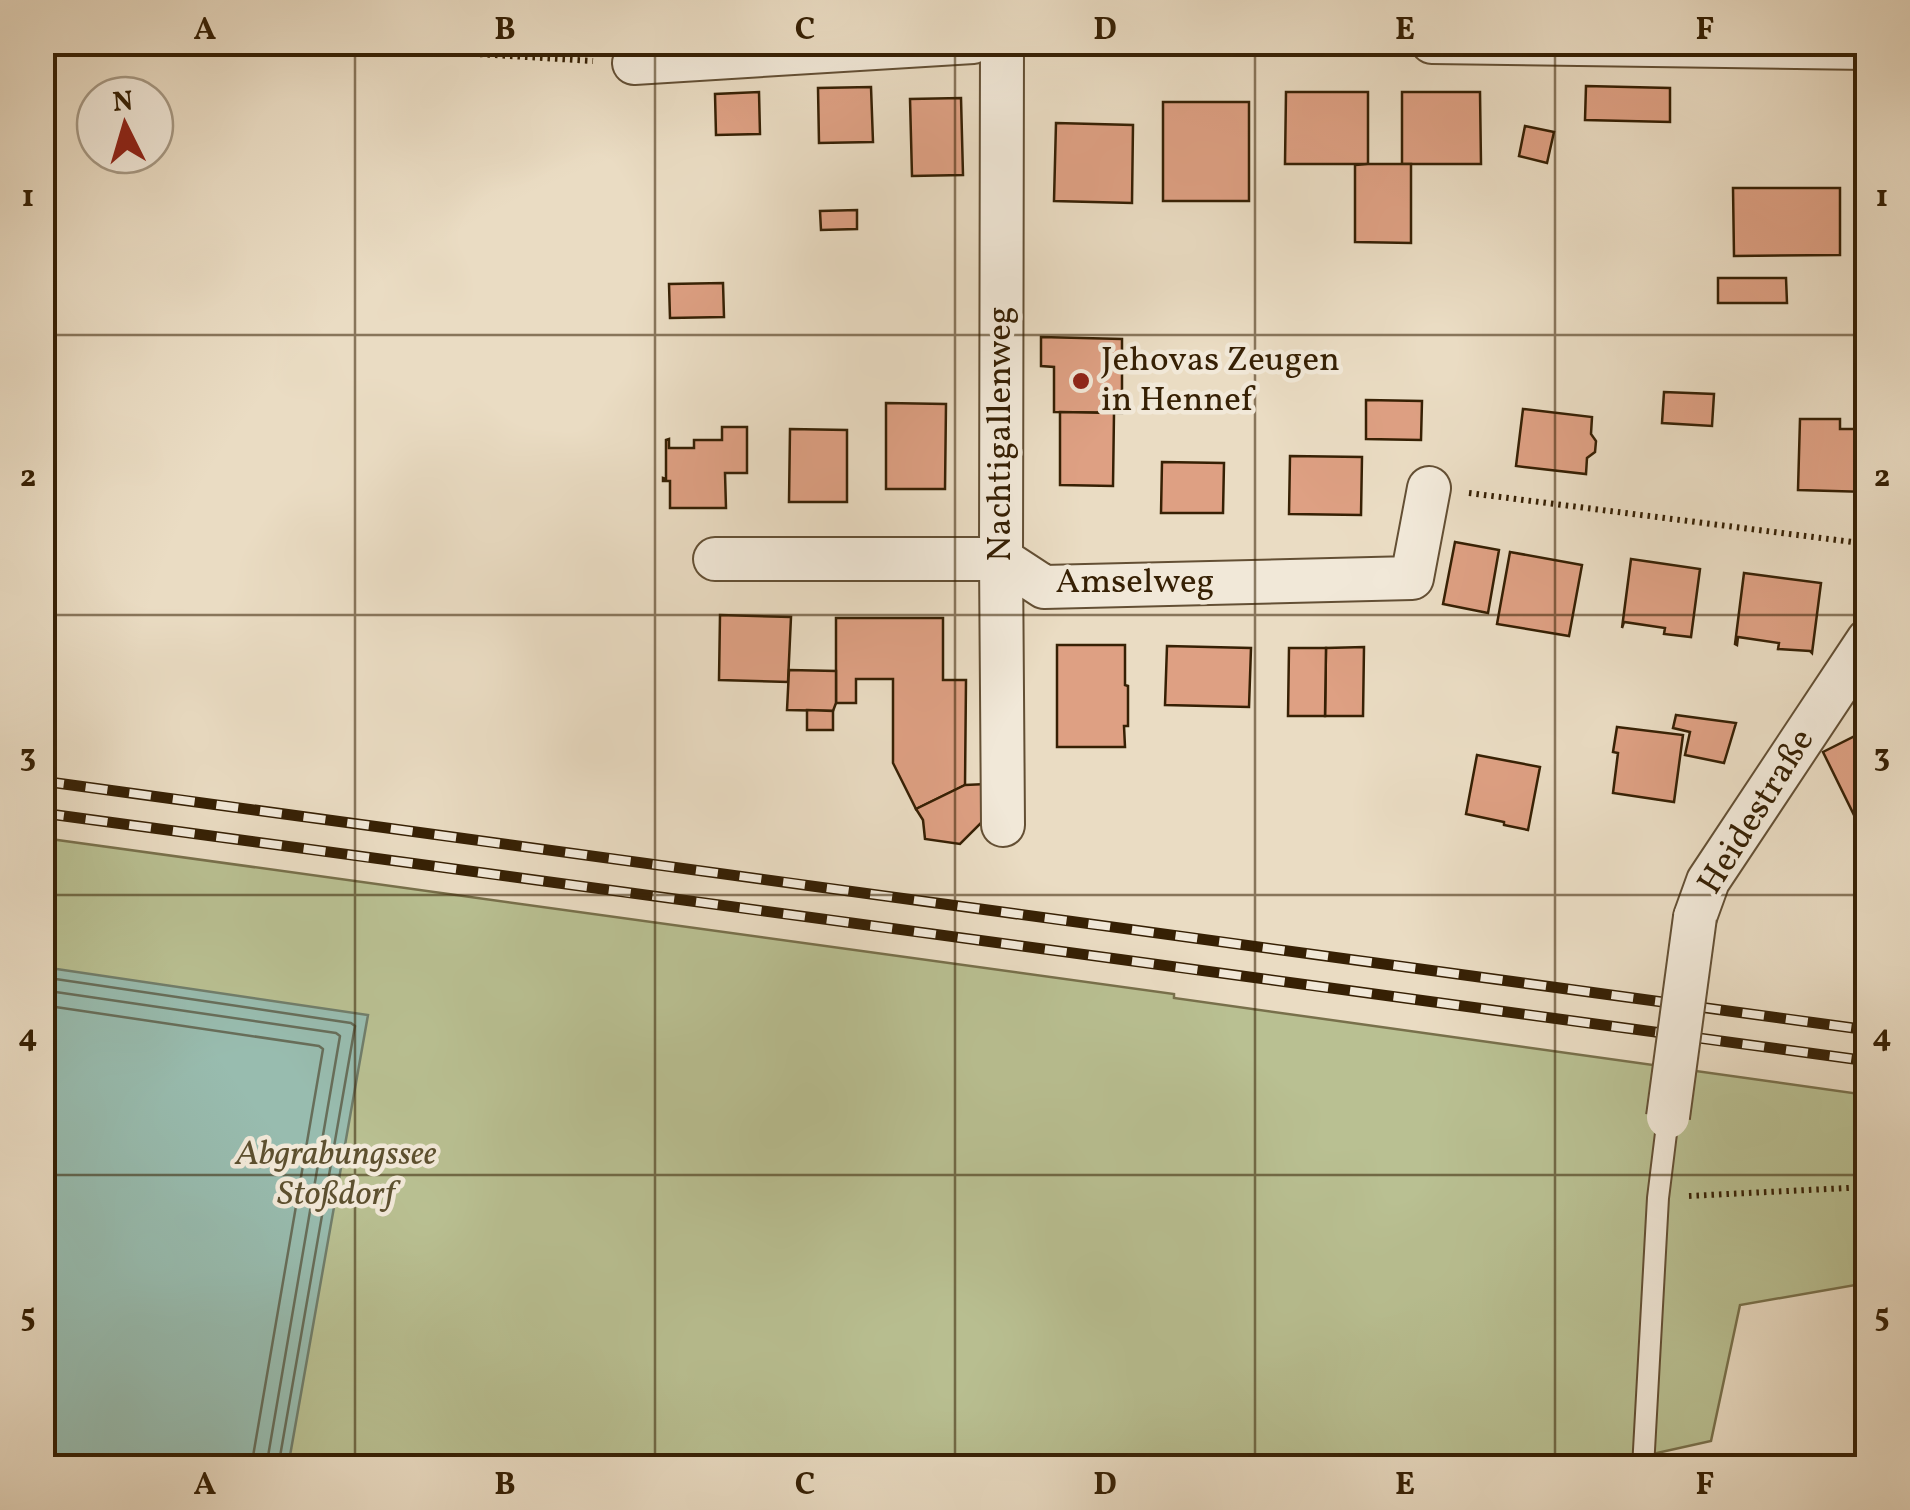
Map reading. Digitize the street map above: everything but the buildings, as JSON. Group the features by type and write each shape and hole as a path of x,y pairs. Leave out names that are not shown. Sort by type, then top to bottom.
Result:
{"street":[{"path":"634,63 973,42"},
{"name":"Nachtigallenweg","path":"1002,42 1004,825"},
{"path":"1432,42 1868,48"},
{"name":"Amselweg","path":"1001,559 1044,587 1412,578 1428,488"},
{"path":"715,560 1001,559"},
{"name":"Heidestraße","path":"1668,1117 1695,916 1708,881 1868,640"}],"lane":[{"path":"1643,1468 1658,1198 1668,1117"}],"path":[{"path":"278,42 634,63"},
{"path":"1428,488 1868,544"},
{"path":"1658,1198 1868,1187"}],"green space":[{"name":"Abgrabungssee Stoßdorf","path":"43,838 1174,994 1174,998 1867,1095 1867,1283 1740,1305 1711,1441 1594,1467 43,1468"}],"water":[{"name":"Abgrabungssee Stoßdorf","path":"43,967 368,1015 288,1467 43,1467"}],"railway":[{"path":"42,781 1868,1030"},
{"path":"42,813 1868,1061"}],"place":[{"name":"Jehovas Zeugen in Hennef","path":"1081,381"}]}
